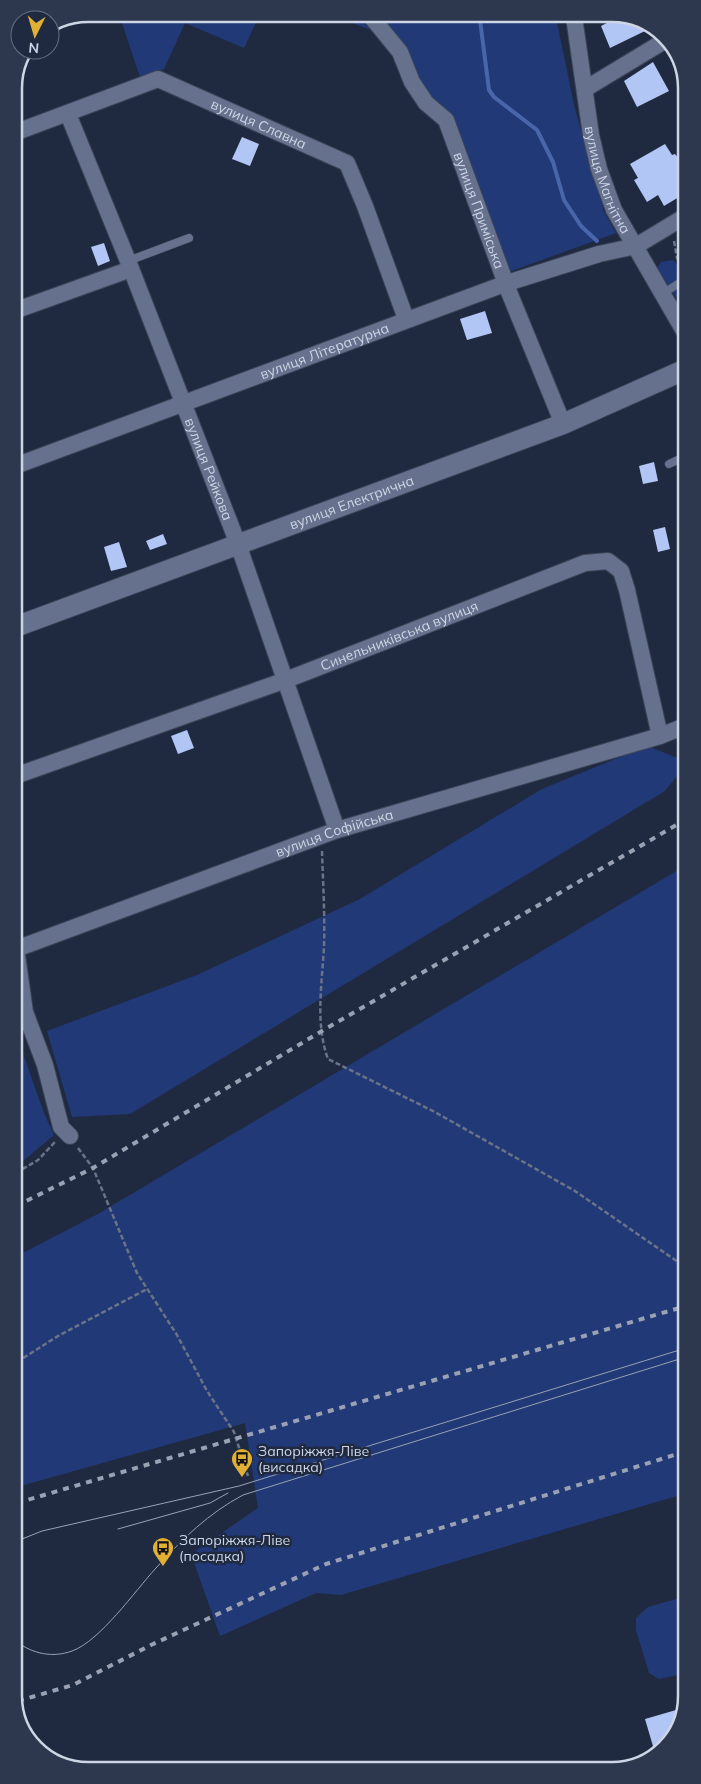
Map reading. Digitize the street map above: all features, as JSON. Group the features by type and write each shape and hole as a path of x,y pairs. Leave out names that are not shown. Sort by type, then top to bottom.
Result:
{"street":[{"name":"вулиця Приміська","path":"376,23 400,52 412,82 426,103 446,120 507,283 563,424"},
{"name":"вулиця Магнітна","path":"575,23 591,135 599,169 614,210 662,294 678,318"},
{"path":"585,89 660,44"},
{"name":"вулиця Славна","path":"23,130 158,79 346,163 365,206 406,319"},
{"name":"вулиця Рейкова","path":"68,114 238,544 286,680 330,832"},
{"name":"вулиця Літературна","path":"23,463 507,283 599,254 636,246 678,221"},
{"path":"23,307 129,265"},
{"name":"вулиця Електрична","path":"23,624 563,424 678,373"},
{"name":"Синельниківська вулиця","path":"23,774 286,680 585,563 608,561 621,570 627,590 660,736"},
{"name":"вулиця Софійська","path":"22,947 330,832 660,736 678,729"},
{"path":"22,1018 45,1065 66,1132"}],"lane":[{"path":"129,265 189,238"},
{"path":"662,294 678,284"},
{"path":"669,464 678,459"}],"path":[{"path":"673,238 678,259"},
{"path":"330,832 320,1015 323,1046 328,1059 433,1111 575,1191 678,1262"},
{"path":"22,1169 38,1160 66,1132 93,1168 137,1273 177,1335 207,1391 234,1432 248,1476"},
{"path":"22,1359 58,1336 147,1289"}],"shaded area":[{"path":"122,22 256,22 244,48 185,23 164,69 141,80"},
{"path":"351,22 364,23 371,30"},
{"path":"380,23 557,23 574,105 604,212 616,233 509,272 436,104"},
{"path":"673,260 678,266 678,300 656,269 661,262"},
{"path":"647,746 678,758 678,775 665,791 130,1114 72,1117 47,1031 197,975 360,899 542,789"},
{"path":"678,870 678,1496 341,1595 316,1593 220,1636 191,1554 258,1508 245,1423 22,1486 22,1253 96,1215"},
{"path":"22,1051 43,1111 54,1135 22,1162"},
{"path":"678,1599 678,1675 659,1679 649,1673 636,1630 636,1618 648,1607"}],"building":[{"path":"607,23 626,24 645,31 610,48 601,26"},
{"path":"653,62 669,91 637,107 624,81"},
{"path":"242,137 259,144 250,166 232,159"},
{"path":"665,144 672,155 675,154 678,158 678,198 664,206 658,195 647,202 634,180 638,178 630,164"},
{"path":"104,243 110,261 98,266 91,247"},
{"path":"485,311 492,333 467,340 460,319"},
{"path":"654,462 658,481 643,484 639,466"},
{"path":"665,527 670,549 658,552 653,530"},
{"path":"163,534 167,544 150,550 146,541"},
{"path":"119,542 127,567 111,571 104,547"},
{"path":"187,730 194,748 178,754 171,736"},
{"path":"677,1710 672,1725 653,1748 645,1719"}],"waterway":[{"path":"480,23 489,90 494,97 537,130 553,162 564,200 581,226 597,241"}],"tram line":[{"path":"22,1539 42,1531 239,1486 678,1350"},
{"path":"22,1645 43,1654 65,1653 83,1646 117,1614 156,1568 186,1537 207,1518 243,1495 678,1359"},
{"path":"118,1529 210,1503 228,1493"}],"railway":[{"path":"22,1203 93,1168 322,1031 678,824"},
{"path":"22,1501 678,1308"},
{"path":"23,1700 73,1685 151,1645 326,1564 678,1454"}],"place":[{"name":"Запоріжжя-Ліве (висадка)","path":"242,1478"},
{"name":"Запоріжжя-Ліве (посадка)","path":"163,1567"}]}
